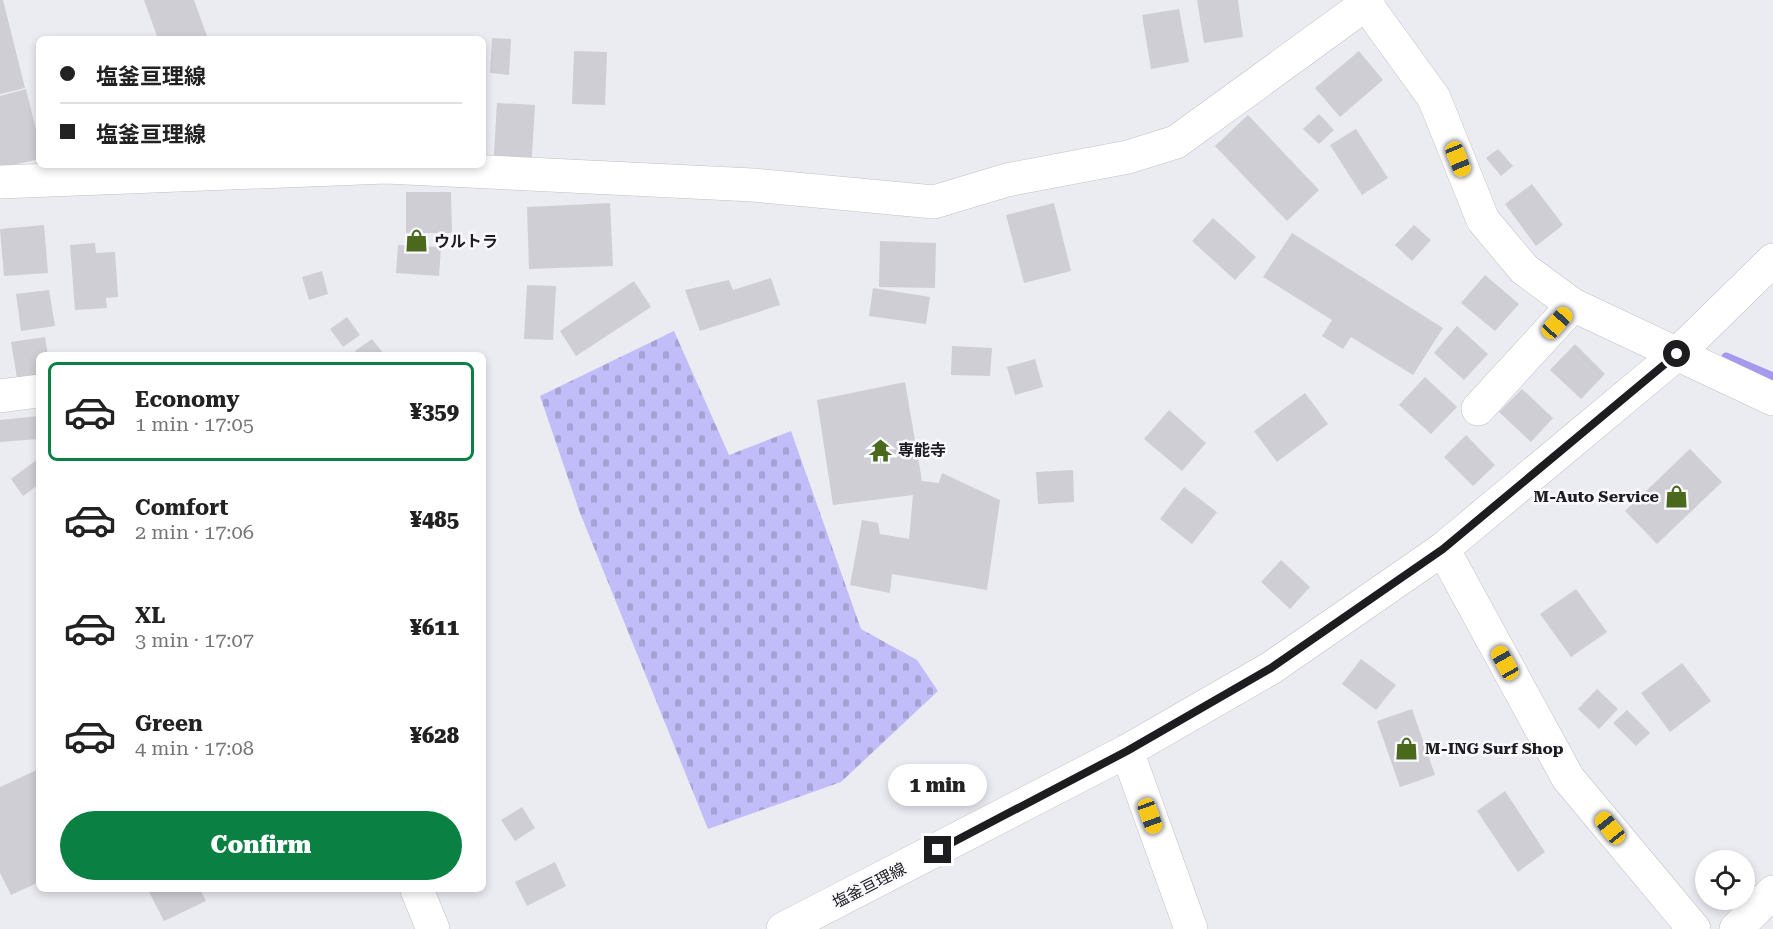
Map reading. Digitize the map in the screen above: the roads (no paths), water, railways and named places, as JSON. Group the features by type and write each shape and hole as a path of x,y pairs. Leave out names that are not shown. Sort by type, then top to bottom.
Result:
{"street":[{"path":"406,168 753,185 934,202 1007,180 1128,157 1176,142 1367,2 1434,98 1483,220 1524,269 1573,305 1773,399"},
{"path":"0,182 360,168"},
{"name":"塩釜亘理線","path":"783,929 1127,751 1271,668 1443,549 1677,354 1773,260"},
{"path":"1478,409 1573,305"},
{"path":"0,396 36,391"},
{"path":"1443,549 1568,778 1694,929"},
{"path":"1127,751 1191,929"},
{"path":"418,892 433,929"},
{"path":"1736,929 1773,892"}],"waterway":[{"path":"1726,357 1773,377"}],"place":[{"name":"ウルトラ","path":"416,241"},
{"name":"専能寺","path":"880,450"},
{"name":"M-Auto Service","path":"1677,496"},
{"name":"M-ING Surf Shop","path":"1407,748"}]}
